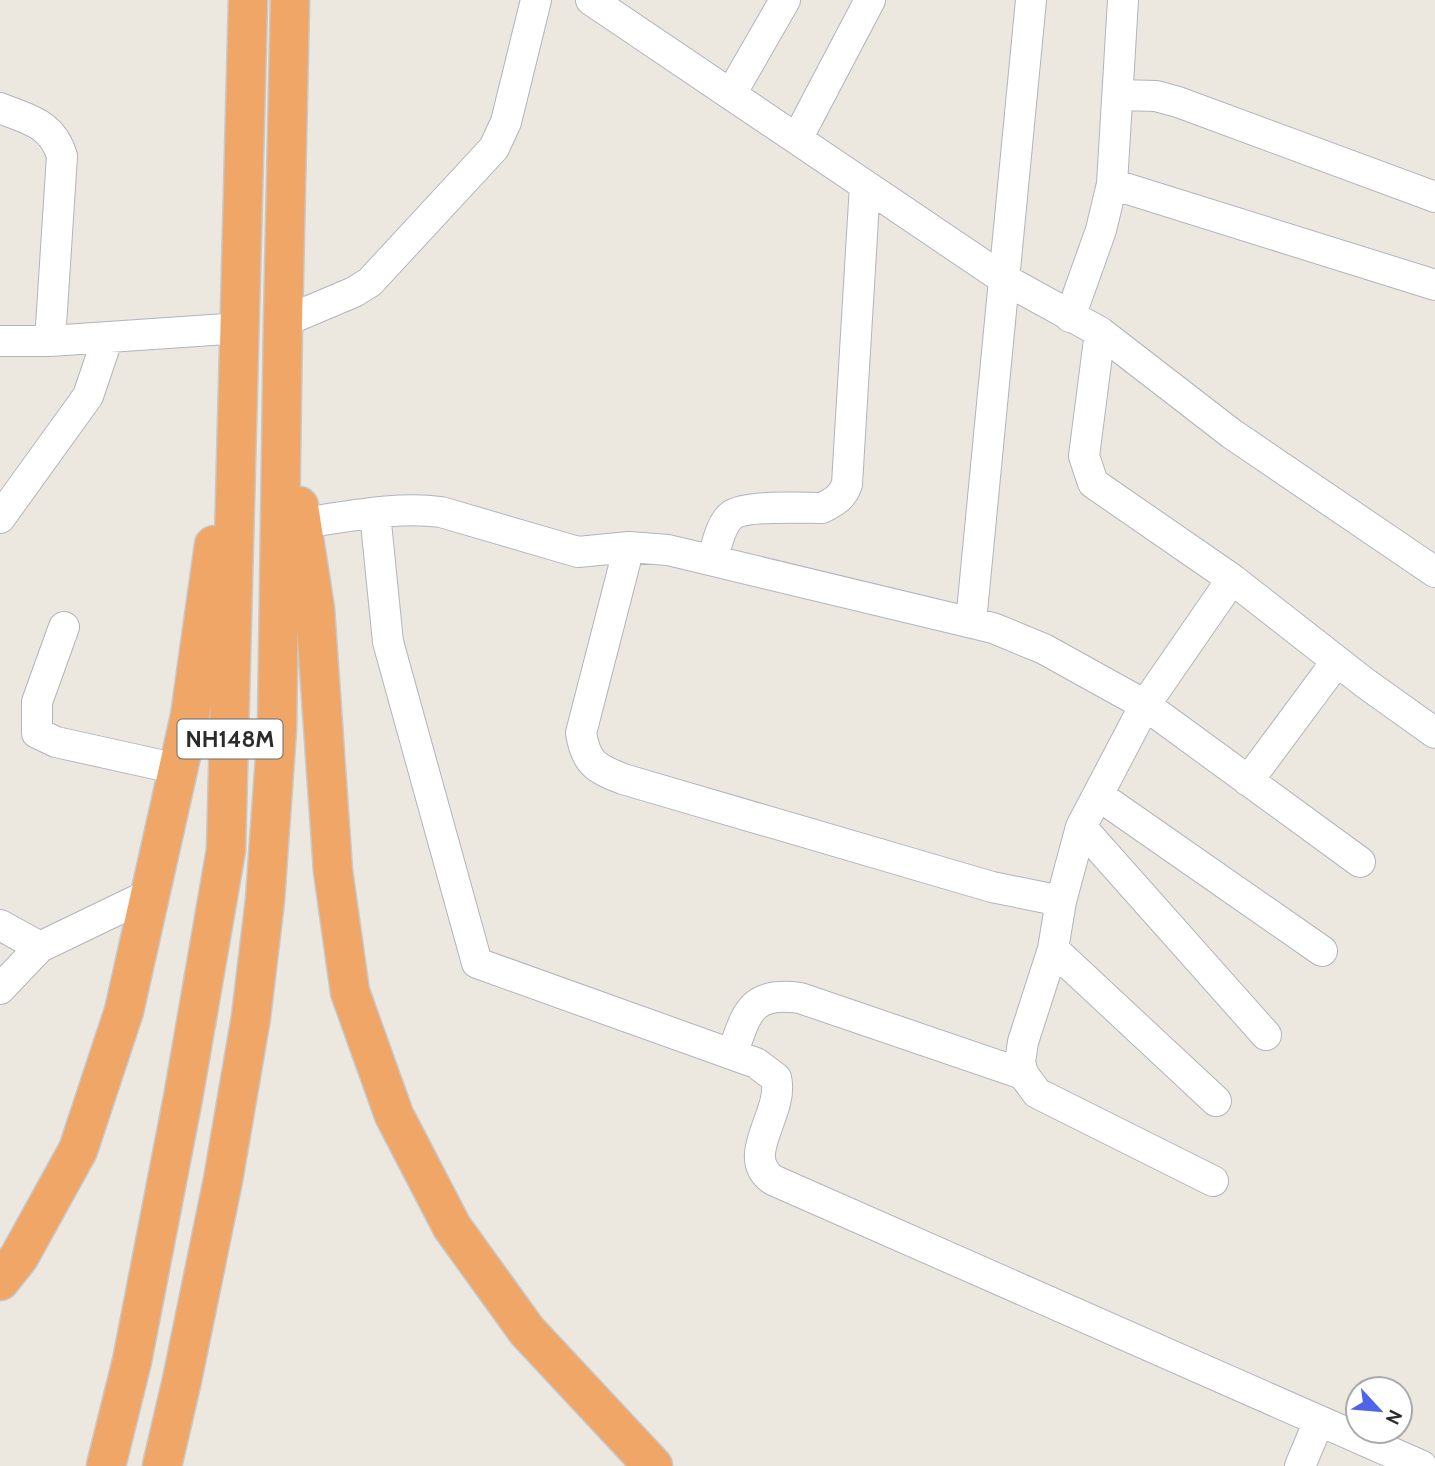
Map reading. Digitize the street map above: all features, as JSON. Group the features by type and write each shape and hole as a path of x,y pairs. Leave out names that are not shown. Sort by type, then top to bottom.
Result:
{"highway":[{"name":"NH148M","path":"106,1466 132,1361 183,1098 226,850 248,0"},
{"name":"NH148M","path":"162,1466 223,1180 251,1017 265,900 277,729 282,322 290,0"},
{"path":"282,393 315,609 333,871 350,992 394,1115 452,1227 527,1331 653,1466"},
{"path":"0,1282 19,1257 78,1150 124,1011 190,716 217,523 239,399"}],"street":[{"path":"282,322 354,292 369,282 494,148 506,122 536,0"},
{"path":"590,0 1004,279 1100,332 1232,434 1435,572"},
{"path":"731,94 785,0"},
{"path":"797,139 870,0"},
{"path":"971,622 1031,0"},
{"path":"1070,317 1101,230 1112,184 1123,0"},
{"path":"1118,95 1156,96 1178,102 1435,197"},
{"path":"0,108 41,124 58,141 62,156 50,341"},
{"path":"1112,184 1435,285"},
{"path":"712,561 722,528 731,515 743,510 822,508 845,493 865,185"},
{"path":"0,341 50,341 241,328"},
{"path":"1100,332 1084,456 1093,483 1232,579 1435,733"},
{"path":"0,518 88,396 108,337"},
{"path":"302,523 375,513 420,510 441,512 578,552 629,547 668,550 971,622 1022,638 1145,705 1360,862"},
{"path":"375,513 388,642 477,963 732,1054 768,1070 776,1078 778,1099 760,1151 759,1162 763,1173 774,1181 1422,1466"},
{"path":"629,547 581,733 585,755 602,771 992,887 1061,901"},
{"path":"1213,1181 1037,1093 1023,1074 1020,1062 1023,1042 1053,949 1061,901 1081,827 1145,705 1232,579"},
{"path":"64,627 37,702 37,733 56,742 178,769"},
{"path":"1248,781 1337,661"},
{"path":"1098,795 1322,951"},
{"path":"1081,827 1266,1035"},
{"path":"0,989 40,947 150,894"},
{"path":"0,925 40,947"},
{"path":"1053,949 1216,1101"},
{"path":"732,1054 747,1016 756,1003 771,996 782,995 800,998 1023,1074"},
{"path":"1300,1466 1319,1421"}]}
